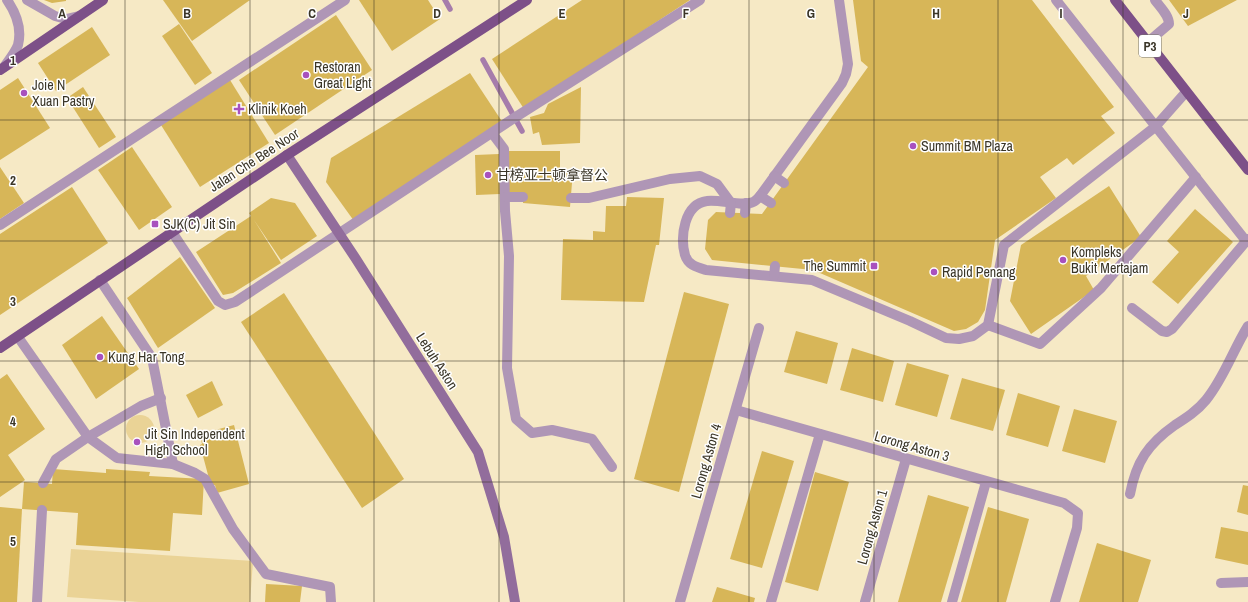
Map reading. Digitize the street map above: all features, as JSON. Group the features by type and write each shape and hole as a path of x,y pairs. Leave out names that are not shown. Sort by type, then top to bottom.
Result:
{"main road":[{"path":"2,68 103,0"},
{"name":"Jalan Che Bee Noor","path":"0,348 287,155 527,0"},
{"name":"P3","path":"1115,0 1186,92 1247,166"}],"street":[{"path":"2,68 18,46 19,33 18,20 7,0"},
{"path":"27,0 55,16 66,19 79,16"},
{"path":"0,225 345,0"},
{"path":"172,232 218,301 225,305 235,302 511,120 700,0"},
{"path":"839,0 848,64 842,83 760,196 754,202 706,201 697,205 688,214 684,225 684,250 686,260 694,267 725,272 812,280 910,321 946,338 959,339 974,336 988,326 1004,244 1155,127 1186,92"},
{"path":"1056,0 1155,127 1247,240 1172,329 1167,332 1162,331 1132,308"},
{"path":"1148,42 1168,24 1169,21 1154,0"},
{"path":"492,133 504,149 505,197 509,256 507,368 516,419 532,433 552,430 592,439 612,467"},
{"name":"Lebuh Aston","path":"287,155 478,452 504,537 515,602"},
{"path":"570,198 589,198 670,179 700,176 717,184 731,202 730,213"},
{"path":"774,176 784,183"},
{"path":"988,326 1040,344 1101,288 1196,177"},
{"path":"760,196 771,203"},
{"path":"505,197 523,198"},
{"path":"745,213 746,203"},
{"path":"725,272 726,261"},
{"path":"740,273 741,262"},
{"path":"774,276 775,266"},
{"path":"100,280 152,358 173,464"},
{"path":"1130,494 1133,478 1144,455 1162,435 1193,413 1204,402 1222,377 1248,326"},
{"name":"Lorong Aston 4","path":"680,602 760,328"},
{"path":"18,336 88,438 117,458 173,464 205,479 233,529 266,574 330,587 331,602"},
{"path":"43,483 56,459 141,406 161,398"},
{"name":"Lorong Aston 3","path":"736,410 1064,503 1078,513 1078,528 1055,602"},
{"path":"771,602 820,434"},
{"name":"Lorong Aston 1","path":"865,602 906,459"},
{"path":"952,602 986,482"},
{"path":"37,602 42,510"},
{"path":"1222,583 1248,582"}],"shaded area":[{"path":"140,415 150,419 154,429 150,439 140,443 130,439 126,429 130,419"},
{"path":"71,549 253,561 250,602 139,602 67,597"}],"building":[{"path":"44,0 66,0 66,1 52,3"},
{"path":"163,0 250,0 192,41"},
{"path":"359,0 428,0 440,19 392,51"},
{"path":"582,0 690,0 524,109 492,59"},
{"name":"Summit BM Plaza","path":"853,0 1032,0 1114,107 1101,116 1115,133 1073,165 1067,158 1040,177 1056,198 995,240 985,310 978,322 966,329 954,331 813,270 712,260 705,249 708,220 716,212 762,214 868,67 861,61"},
{"path":"1169,0 1237,0 1188,26"},
{"name":"Restoran Great Light","path":"336,15 372,70 275,135 239,80"},
{"path":"179,24 212,73 195,85 162,36"},
{"path":"92,27 110,55 56,91 38,63"},
{"path":"470,73 503,123 354,221 326,182 331,158"},
{"path":"18,78 50,128 0,160 0,90"},
{"path":"230,80 269,143 200,187 161,125"},
{"path":"83,87 116,137 99,148 67,98"},
{"path":"581,87 580,143 542,145 539,132 533,134 530,117 544,113 548,104"},
{"path":"132,147 172,207 139,230 98,170"},
{"path":"509,151 560,151 560,170 573,171 570,207 523,203 523,192 509,192"},
{"name":"甘榜亚士顿拿督公","path":"499,154 500,194 476,195 475,155"},
{"path":"0,167 24,203 0,219"},
{"name":"Kompleks Bukit Mertajam","path":"1109,186 1141,237 1086,276 1094,290 1031,334 1010,301 1021,245"},
{"path":"72,187 108,243 0,315 0,234"},
{"path":"627,197 664,198 659,245 656,245 644,302 561,300 563,239 593,240 593,231 605,232 606,206 626,206"},
{"path":"271,198 295,203 317,236 281,260 254,220 281,263 233,293 223,295 196,252 251,216 249,213"},
{"path":"1195,209 1233,242 1178,304 1152,282 1179,252 1167,241"},
{"path":"180,257 215,308 158,348 127,298"},
{"path":"684,292 729,304 679,492 634,479"},
{"path":"284,293 404,479 362,508 241,322"},
{"name":"Kung Har Tong","path":"102,316 139,369 96,399 62,345"},
{"path":"796,331 838,343 827,384 784,372"},
{"path":"852,348 894,361 883,402 840,390"},
{"path":"907,363 949,375 937,417 895,405"},
{"path":"7,374 45,429 8,455 25,480 0,497 0,379"},
{"path":"962,378 1005,390 993,431 950,419"},
{"path":"212,381 223,405 198,418 186,395"},
{"path":"1018,393 1060,406 1048,447 1006,435"},
{"path":"1074,409 1117,421 1105,463 1062,451"},
{"path":"234,425 249,484 217,493 215,485 211,486 200,445 202,444 200,434"},
{"path":"762,451 794,461 762,568 730,559"},
{"path":"53,469 106,473 106,469 150,472 149,476 204,479 202,515 173,513 170,551 76,545 78,513 22,509 24,482 52,484"},
{"path":"815,472 849,482 818,591 785,582"},
{"path":"1243,485 1248,486 1248,515 1237,512"},
{"path":"928,495 969,507 941,602 898,602"},
{"path":"0,507 22,509 17,602 0,602"},
{"path":"988,507 1029,519 1006,602 961,602"},
{"path":"1221,527 1248,532 1248,565 1215,558"},
{"path":"1097,543 1151,560 1138,602 1079,602"},
{"path":"266,584 302,586 300,602 265,602"},
{"path":"717,587 755,598 754,602 712,602"}],"waterway":[{"path":"445,0 450,9"},
{"path":"483,60 522,131"}],"place":[{"name":"Restoran Great Light","path":"306,75"},
{"name":"Joie N Xuan Pastry","path":"24,93"},
{"name":"Klinik Koeh","path":"239,109"},
{"name":"Summit BM Plaza","path":"913,146"},
{"name":"甘榜亚士顿拿督公","path":"488,175"},
{"name":"SJK(C) Jit Sin","path":"155,224"},
{"name":"Kompleks Bukit Mertajam","path":"1063,260"},
{"name":"The Summit","path":"874,266"},
{"name":"Rapid Penang","path":"934,272"},
{"name":"Kung Har Tong","path":"100,357"},
{"name":"Jit Sin Independent High School","path":"137,442"}]}
